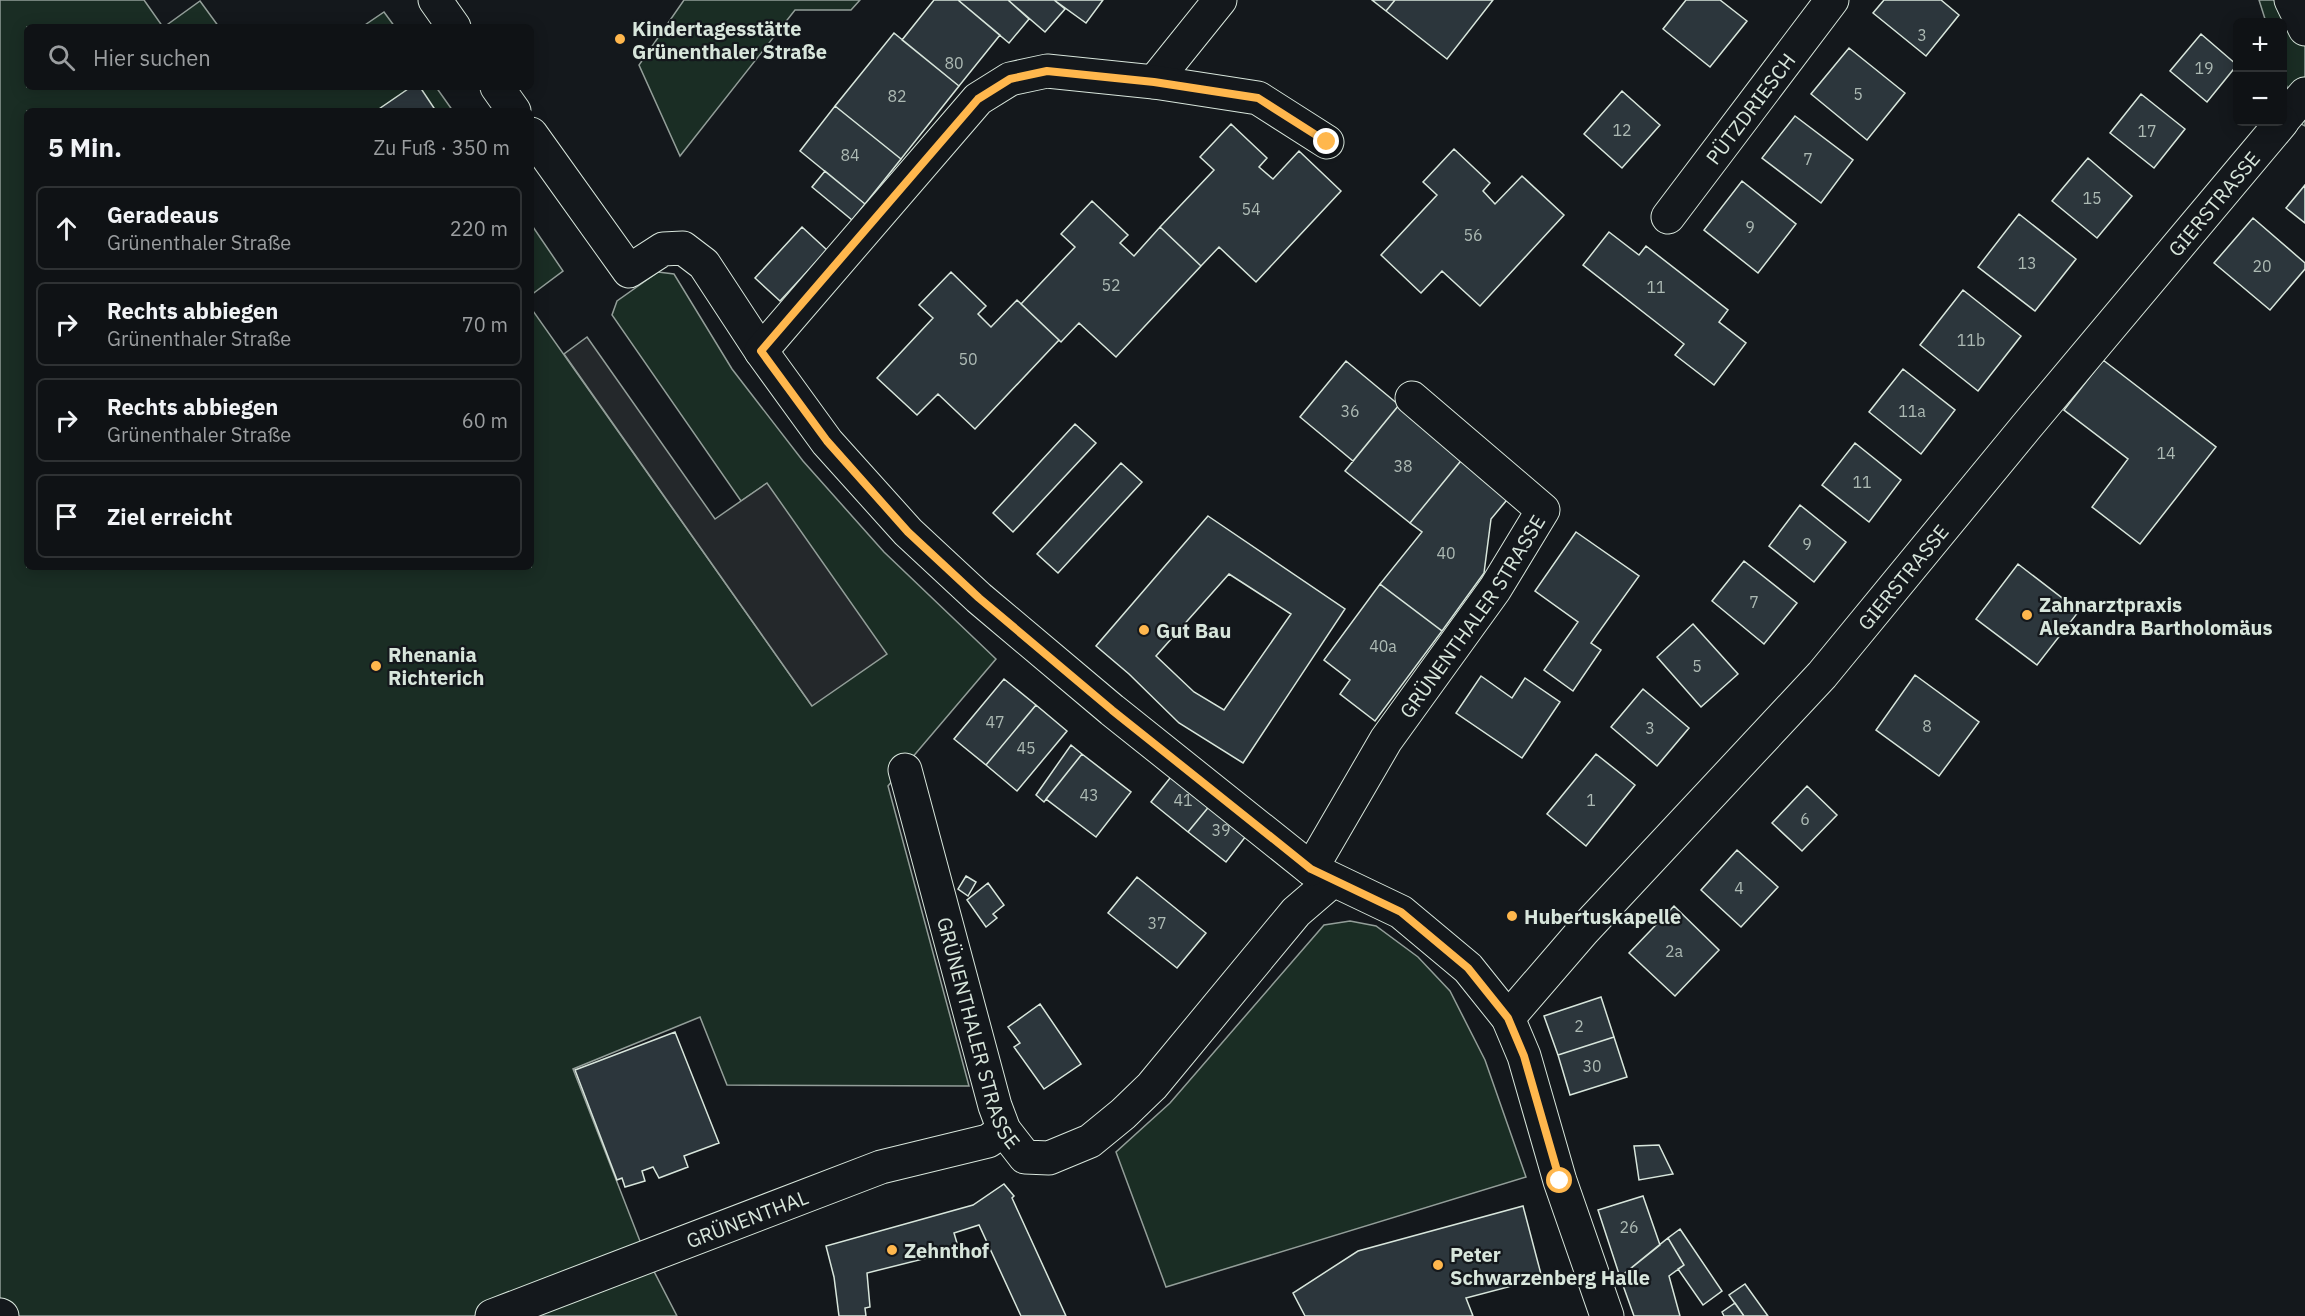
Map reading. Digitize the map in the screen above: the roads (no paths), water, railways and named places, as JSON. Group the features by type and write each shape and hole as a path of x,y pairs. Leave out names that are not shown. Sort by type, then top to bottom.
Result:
{"street":[{"path":"435,0 452,24"},
{"path":"1154,82 1220,0"},
{"name":"PÜTZDRIESCH","path":"1668,217 1832,0"},
{"path":"2291,0 2305,29"},
{"path":"761,351 978,99 1010,79 1047,71 1154,82 1258,98 1327,142"},
{"path":"499,90 512,108"},
{"name":"GIERSTRASSE","path":"2287,115 2305,94"},
{"name":"GIERSTRASSE","path":"1508,1018 1591,922 1822,675 2278,126"},
{"path":"534,138 629,271 663,249 683,248 704,264 761,351 827,441 916,539 979,598 1112,710 1322,875 1401,912 1468,968 1508,1018 1524,1056 1560,1181 1607,1316"},
{"name":"GRÜNENTHALER STRASSE","path":"905,770 1004,1130 1025,1157 1049,1158 1090,1141 1152,1086 1296,912 1322,875 1386,740 1495,589 1544,510 1412,398"},
{"name":"GRÜNENTHAL","path":"492,1316 881,1167 988,1141 1004,1130"}],"place":[{"name":"Kindertagesstätte Grünenthaler Straße","path":"620,39"},
{"name":"Zahnarztpraxis Alexandra Bartholomäus","path":"2027,615"},
{"name":"Gut Bau","path":"1144,630"},
{"name":"Rhenania Richterich","path":"376,666"},
{"name":"Hubertuskapelle","path":"1512,916"},
{"name":"Zehnthof","path":"892,1250"},
{"name":"Peter Schwarzenberg Halle","path":"1438,1265"}]}
